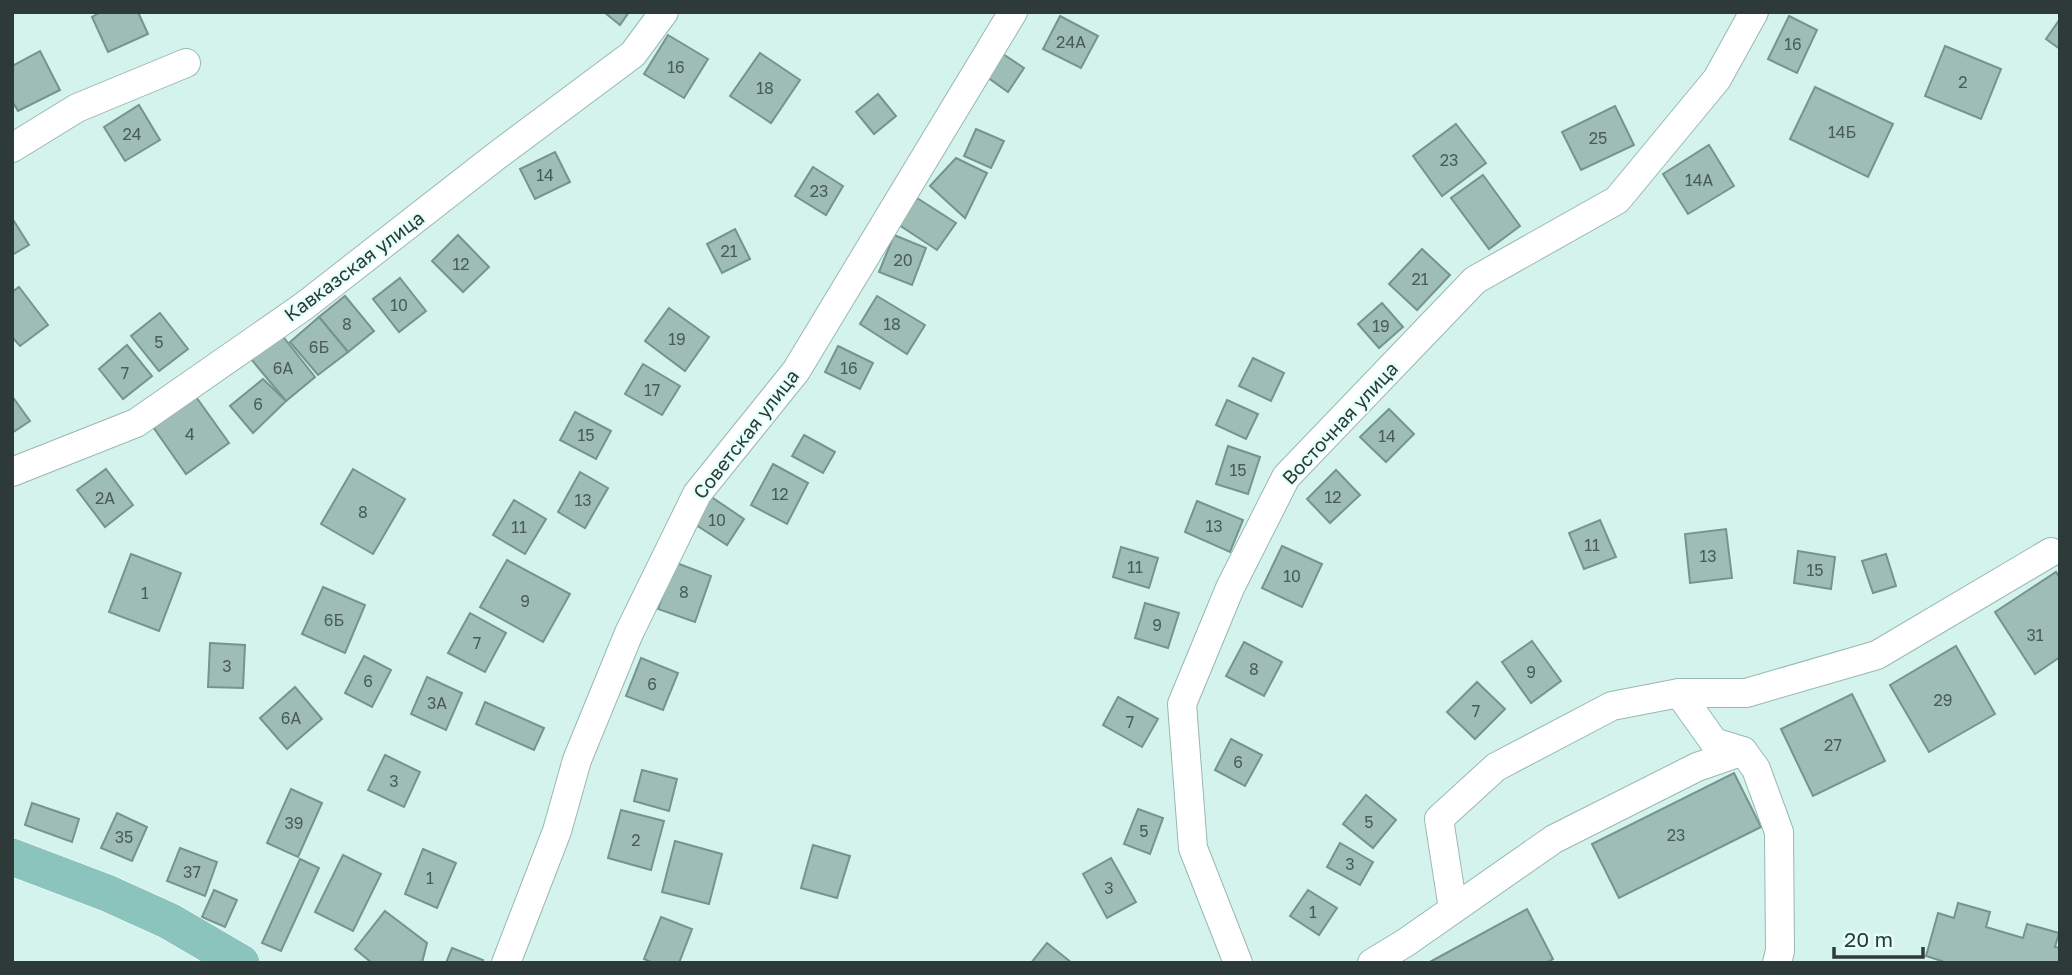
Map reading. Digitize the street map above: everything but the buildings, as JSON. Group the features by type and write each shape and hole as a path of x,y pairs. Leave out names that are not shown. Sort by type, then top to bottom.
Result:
{"main road":[{"path":"12,858 107,892 169,920 241,963"}],"street":[{"name":"Кавказская улица","path":"12,472 136,423 304,306 495,157 633,54 664,12"},
{"name":"Советская улица","path":"506,963 557,831 577,760 629,633 696,494 796,371 1013,12"},
{"name":"Восточная улица","path":"1238,963 1193,848 1182,704 1230,588 1286,477 1475,280 1617,200 1717,79 1754,12"},
{"path":"12,148 77,108 186,63"},
{"path":"1453,909 1440,819 1496,767 1612,706 1679,693 1746,693 1877,654 2051,552"},
{"path":"1679,693 1714,742 1743,751 1756,769 1779,832 1780,951 1777,963"},
{"path":"1372,963 1555,839 1697,767 1743,751"}]}
